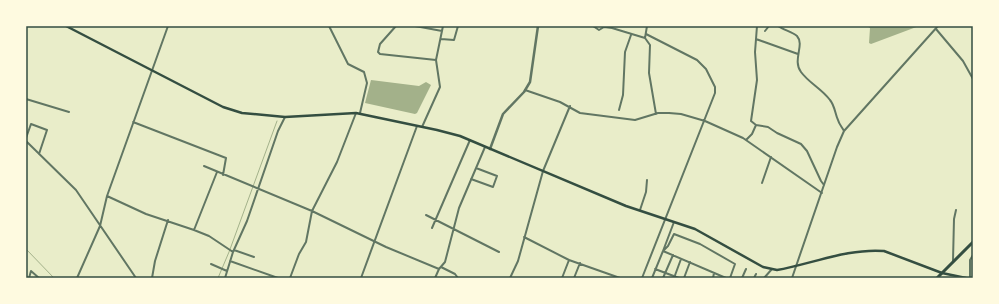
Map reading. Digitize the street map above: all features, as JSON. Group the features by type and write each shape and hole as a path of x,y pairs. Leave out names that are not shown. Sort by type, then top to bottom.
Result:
{"main road":[{"path":"66,26 223,107 242,113 285,116 358,114 437,130 470,140 640,210 695,229 763,267 777,270 797,267 862,252 884,251 942,273 966,278"},
{"path":"937,278 973,242"}],"street":[{"path":"78,278 100,226 107,196 168,26"},
{"path":"290,278 299,254 306,242 312,211 337,162 358,114 367,83 364,72 348,64 329,26"},
{"path":"396,26 380,44 378,52 380,54 436,60"},
{"path":"415,26 442,31"},
{"path":"422,127 440,88 436,60 444,26"},
{"path":"441,39 455,39 458,26"},
{"path":"490,149 503,114 525,90 531,78 538,26"},
{"path":"593,26 599,30 604,27 612,28 645,38 650,45 649,73 656,114"},
{"path":"645,38 647,26"},
{"path":"757,26 757,80 751,121 756,125 768,127 777,134 801,144 807,151 824,185"},
{"path":"765,31 769,26"},
{"path":"778,26 796,35 799,39 800,45 798,66 801,72 829,98 844,131"},
{"path":"792,278 844,131 938,26"},
{"path":"936,29 963,61 973,79"},
{"path":"642,278 715,93 715,88 706,69 697,60 646,34"},
{"path":"619,110 623,95 625,52 631,35"},
{"path":"756,39 798,54"},
{"path":"525,90 570,106 580,113 607,115 627,120 635,120 656,114 680,114 705,121 746,140 822,193"},
{"path":"26,99 69,112"},
{"path":"510,278 518,261 543,171 570,106"},
{"path":"225,278 233,251 247,221 278,131 285,116"},
{"path":"133,122 226,158 223,174"},
{"path":"39,154 47,130 31,124 26,139 39,154 76,190 136,278"},
{"path":"746,140 752,134 756,125"},
{"path":"361,278 417,126"},
{"path":"432,228 470,140"},
{"path":"435,278 445,262 459,208 485,147"},
{"path":"762,183 771,157"},
{"path":"204,166 257,190 312,211 374,242 455,274 458,278"},
{"path":"471,179 493,187 497,176 476,168"},
{"path":"194,230 217,172"},
{"path":"640,210 646,192 646,180"},
{"path":"107,196 146,214 168,220 209,236 233,251 254,257"},
{"path":"953,262 954,219 956,210"},
{"path":"426,215 499,252"},
{"path":"152,278 155,261 168,220"},
{"path":"652,278 674,222"},
{"path":"663,251 668,246 674,234 700,244 735,264 730,278"},
{"path":"524,237 569,260 620,278"},
{"path":"663,251 724,278"},
{"path":"663,278 672,255"},
{"path":"970,278 970,260 973,255"},
{"path":"674,277 681,258"},
{"path":"562,278 569,260"},
{"path":"230,262 278,278"},
{"path":"684,278 690,262"},
{"path":"211,264 227,271"},
{"path":"574,278 580,264"},
{"path":"656,269 679,278"},
{"path":"742,278 746,269"},
{"path":"764,278 772,269"},
{"path":"28,278 31,271 39,278"},
{"path":"712,278 714,273"},
{"path":"754,278 756,274"}],"shaded area":[{"path":"867,26 919,26 871,44 869,43 870,28"},
{"path":"371,80 419,86 426,82 431,85 417,113 415,114 365,103"}],"waterway":[{"path":"218,278 277,121"},
{"path":"26,249 54,278"}]}
